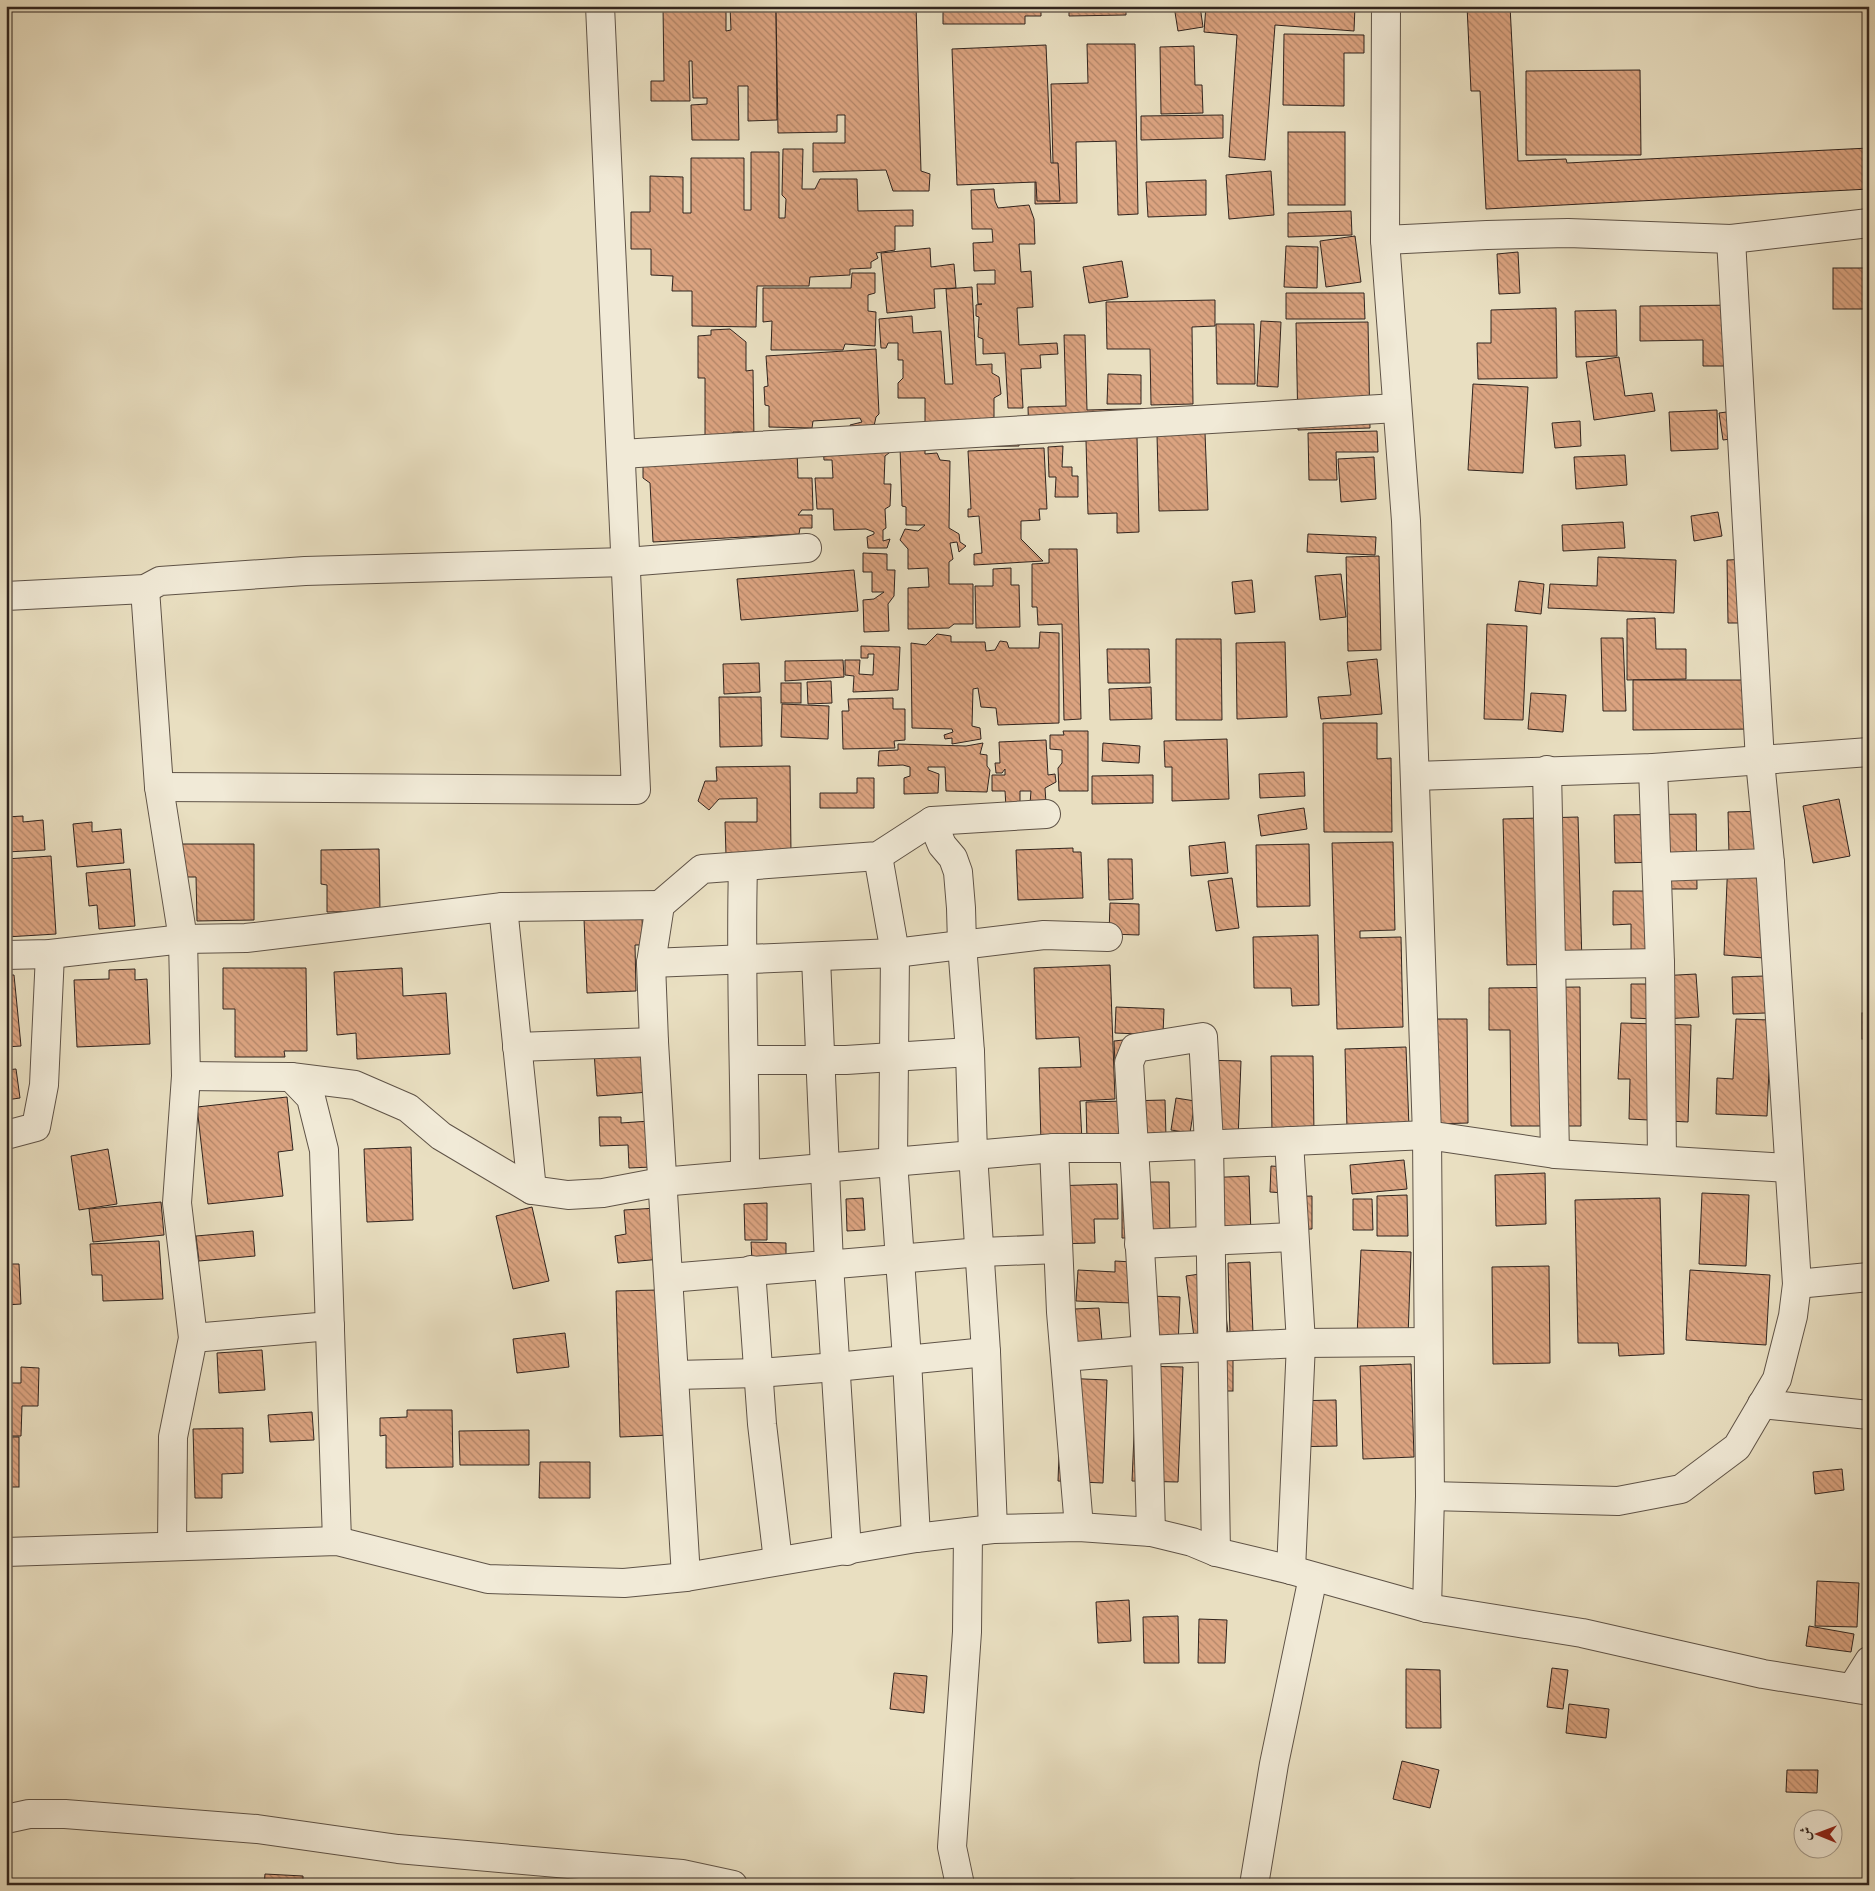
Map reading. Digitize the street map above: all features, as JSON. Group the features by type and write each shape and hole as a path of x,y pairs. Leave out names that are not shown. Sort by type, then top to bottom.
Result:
{"street":[{"path":"159,787 636,790 600,6"},
{"path":"1386,6 1385,240 1406,521 1427,1135 1430,1496 1427,1608"},
{"path":"1385,240 1568,233 1731,239 1869,223"},
{"path":"1430,1496 1618,1501 1680,1490 1737,1447 1777,1379 1793,1316 1797,1284 1788,1168 1770,863 1760,761 1731,239"},
{"path":"620,454 1397,408"},
{"path":"6,596 145,589 160,581 305,571 626,562 807,548"},
{"path":"145,589 159,787 183,940 186,1076 178,1203 193,1338 173,1437 172,1546"},
{"path":"1415,776 1547,770 1653,768 1869,752"},
{"path":"1653,768 1660,963 1662,1160"},
{"path":"1547,770 1555,1154"},
{"path":"6,955 50,954 183,940 246,938 503,907 660,905 702,868 743,867 878,856 932,821 1046,814"},
{"path":"932,821 942,845 952,858 958,872 962,908 962,944 970,1052 973,1154 981,1252 986,1352 980,1530 967,1632 952,1847 960,1885"},
{"path":"878,856 895,953 892,1057 893,1161 908,1359 916,1538"},
{"path":"1657,867 1770,863"},
{"path":"743,867 740,958 745,1060 745,1174"},
{"path":"660,905 652,963 654,1042 686,1577"},
{"path":"503,907 532,1190"},
{"path":"652,963 740,958 816,958 895,953 1044,935 1108,937"},
{"path":"6,1135 36,1127 44,1085 50,954"},
{"path":"816,958 829,1264 847,1552"},
{"path":"1550,965 1660,963"},
{"path":"1151,1532 1146,1350 1129,1063 1135,1048 1203,1037 1209,1143 1216,1552"},
{"path":"517,1046 654,1042"},
{"path":"745,1060 821,1060 970,1052"},
{"path":"186,1076 291,1077 355,1085 408,1108 441,1136 532,1190 568,1195 661,1182 1054,1148 1133,1148 1209,1143 1427,1135 1555,1154 1788,1168"},
{"path":"291,1077 312,1098 324,1150 337,1541"},
{"path":"1254,1885 1302,1573 1301,1343 1290,1141"},
{"path":"1054,1148 1058,1249 1079,1527"},
{"path":"1140,1244 1294,1237"},
{"path":"669,1278 899,1258 1058,1249"},
{"path":"751,1270 762,1424 778,1561"},
{"path":"1797,1284 1869,1277"},
{"path":"193,1338 330,1326"},
{"path":"1066,1357 1146,1350 1301,1343 1428,1342"},
{"path":"675,1375 759,1373 986,1352"},
{"path":"1762,1404 1869,1416"},
{"path":"6,1552 337,1541 488,1579 624,1583 686,1577 778,1561 847,1552 916,1538 980,1530 1079,1527 1151,1532 1192,1542 1216,1552 1302,1573 1427,1608 1582,1633 1763,1674 1860,1689 1869,1661"},
{"path":"6,1819 29,1814 65,1814 229,1826 398,1849 682,1874 734,1885"}],"building":[{"path":"663,6 726,6 726,31 731,30 730,6 754,6 754,11 776,11 777,120 748,121 748,86 738,86 739,140 692,140 691,105 707,104 707,98 693,98 692,61 689,61 690,101 651,101 651,81 664,81"},
{"path":"776,6 916,6 921,171 930,174 929,191 893,191 886,170 813,172 813,143 845,143 845,115 837,115 837,132 778,133"},
{"path":"943,6 1041,6 1041,16 1025,16 1025,24 943,24"},
{"path":"1069,6 1126,6 1126,15 1069,16"},
{"path":"1174,6 1200,6 1203,27 1178,31"},
{"path":"1206,6 1355,6 1354,31 1275,25 1265,160 1229,157 1237,35 1204,32"},
{"path":"1467,6 1510,6 1518,161 1566,159 1567,163 1869,148 1869,189 1486,209 1480,91 1471,91"},
{"path":"1284,34 1364,35 1364,53 1344,53 1344,106 1283,105"},
{"path":"1087,44 1135,44 1138,214 1118,215 1116,141 1076,142 1077,203 1035,204 1035,165 1053,164 1051,84 1088,83"},
{"path":"1046,45 1051,163 1058,163 1060,201 1037,201 1036,182 957,185 952,49"},
{"path":"1194,46 1195,85 1202,85 1203,113 1161,114 1160,47"},
{"path":"1640,70 1641,155 1526,155 1526,71"},
{"path":"1223,115 1223,138 1141,140 1141,116"},
{"path":"1288,132 1345,132 1345,205 1288,205"},
{"path":"783,149 803,149 802,189 815,189 820,179 857,179 858,211 913,210 913,226 895,226 895,250 876,253 878,258 871,262 871,268 850,269 850,275 810,277 809,286 757,286 756,327 692,326 692,291 672,291 673,276 651,275 651,249 631,249 631,212 650,212 650,176 683,177 683,213 691,213 691,158 744,158 744,210 751,210 751,152 779,152 779,218 785,218 786,199 782,195"},
{"path":"1271,171 1274,215 1229,219 1226,175"},
{"path":"1206,180 1206,215 1148,217 1146,182"},
{"path":"994,189 998,208 1029,205 1034,219 1035,244 1019,244 1021,272 1031,271 1033,307 1017,308 1019,345 1057,343 1058,354 1040,355 1041,368 1021,369 1023,408 1008,408 1005,353 983,354 983,339 978,337 979,317 976,316 976,305 982,304 978,304 977,284 995,284 995,270 974,271 973,243 993,242 992,229 972,229 971,190"},
{"path":"1351,211 1352,235 1288,237 1288,213"},
{"path":"1355,236 1361,282 1326,287 1320,241"},
{"path":"1286,246 1318,247 1317,288 1284,287"},
{"path":"930,248 931,267 954,264 956,288 934,289 935,308 887,313 881,253"},
{"path":"1518,252 1520,293 1499,294 1497,254"},
{"path":"1122,261 1128,297 1089,303 1083,267"},
{"path":"1833,268 1869,268 1869,309 1833,309"},
{"path":"852,273 875,273 875,293 868,295 868,311 876,312 875,346 845,344 843,350 771,350 772,321 763,322 763,288 851,288"},
{"path":"972,287 976,365 992,364 992,373 999,377 1001,394 994,398 994,419 1019,419 1019,446 932,447 925,442 925,398 898,398 898,383 903,378 903,360 898,360 898,343 888,343 886,348 881,348 879,319 912,316 913,333 941,331 945,384 953,384 946,289"},
{"path":"1286,293 1364,293 1365,319 1286,319"},
{"path":"1215,300 1215,326 1192,327 1193,404 1151,405 1150,349 1107,349 1106,302"},
{"path":"1742,305 1743,366 1703,366 1703,340 1640,341 1640,306"},
{"path":"1556,308 1557,378 1478,379 1477,343 1491,343 1491,310"},
{"path":"1616,310 1617,356 1576,357 1575,311"},
{"path":"1261,321 1281,322 1278,387 1257,386"},
{"path":"1368,322 1370,428 1298,430 1296,323"},
{"path":"1216,324 1254,324 1255,384 1217,384"},
{"path":"730,329 746,342 746,371 753,370 754,441 749,442 743,432 733,432 733,437 705,437 705,378 698,378 698,336 711,335 711,330"},
{"path":"1064,335 1085,335 1087,410 1204,407 1208,510 1159,511 1157,435 1137,436 1139,532 1117,533 1117,513 1088,514 1086,441 1029,443 1028,407 1066,406"},
{"path":"876,349 879,414 876,417 874,426 851,429 850,425 862,422 860,418 813,421 812,428 769,427 769,406 765,405 764,387 768,386 766,356"},
{"path":"1619,357 1625,396 1652,393 1655,411 1594,420 1586,362"},
{"path":"1108,374 1141,375 1141,404 1107,404"},
{"path":"1473,384 1528,387 1523,473 1468,470"},
{"path":"1717,410 1718,449 1671,451 1669,412"},
{"path":"1742,410 1746,437 1723,440 1719,413"},
{"path":"1580,421 1581,446 1555,448 1552,423"},
{"path":"1377,431 1378,452 1336,452 1337,480 1309,480 1308,433"},
{"path":"925,446 925,454 937,453 940,460 950,461 949,528 959,534 960,542 966,546 959,552 957,542 950,543 953,559 949,562 949,584 973,584 973,624 954,624 949,628 908,629 908,588 929,587 928,568 908,569 908,549 900,540 905,529 918,531 925,525 906,525 906,507 902,506 900,447"},
{"path":"1063,446 1062,467 1072,467 1072,476 1078,476 1078,497 1055,497 1056,477 1049,477 1048,447"},
{"path":"823,447 897,447 885,456 884,484 891,484 890,506 885,509 886,528 883,530 883,541 890,539 887,548 868,548 867,537 874,534 874,532 866,529 834,530 833,509 817,509 815,478 833,478 832,460 824,460"},
{"path":"1044,448 1047,509 1039,509 1040,520 1021,521 1021,539 1043,561 974,565 974,554 982,553 979,516 968,517 968,509 971,509 968,451"},
{"path":"797,450 798,478 812,478 813,510 802,510 798,515 812,515 812,528 800,528 799,534 653,542 650,483 643,478 643,458"},
{"path":"1625,455 1627,485 1576,489 1574,457"},
{"path":"1374,457 1376,499 1341,502 1338,459"},
{"path":"1718,512 1722,536 1694,541 1691,516"},
{"path":"1623,522 1625,548 1563,551 1562,525"},
{"path":"1308,534 1376,537 1375,555 1307,552"},
{"path":"1049,549 1077,549 1081,719 1064,720 1062,624 1038,625 1037,607 1032,607 1032,564 1049,563"},
{"path":"863,553 887,554 887,570 895,570 894,596 888,604 889,631 864,632 863,600 874,599 884,592 872,592 872,572 863,572"},
{"path":"1379,556 1381,650 1348,651 1346,557"},
{"path":"1598,557 1676,560 1674,613 1548,608 1550,584 1597,586"},
{"path":"1753,559 1755,623 1728,623 1727,560"},
{"path":"1011,568 1011,585 1019,585 1020,627 976,628 975,586 993,586 993,569"},
{"path":"854,570 858,611 741,620 737,579"},
{"path":"1341,574 1346,617 1320,620 1315,576"},
{"path":"1252,580 1255,612 1235,614 1232,582"},
{"path":"1519,581 1544,584 1541,614 1515,611"},
{"path":"1655,618 1656,649 1686,649 1686,679 1627,680 1627,619"},
{"path":"1487,624 1527,626 1523,720 1484,719"},
{"path":"1040,632 1059,633 1059,723 998,725 996,708 981,707 978,688 973,689 972,726 980,728 981,739 952,744 952,738 945,739 944,735 953,732 952,729 912,728 911,643 926,645 937,634 951,636 951,642 985,642 986,651 995,650 1000,641 1007,642 1009,648 1039,648"},
{"path":"1601,638 1623,638 1626,711 1603,711"},
{"path":"1176,639 1221,639 1222,720 1176,720"},
{"path":"1285,642 1287,717 1237,719 1236,643"},
{"path":"861,646 900,647 898,690 853,692 854,676 845,675 845,660 860,660 859,674 873,675 874,654 868,654 868,658 861,658"},
{"path":"1107,649 1149,649 1150,683 1108,683"},
{"path":"1377,659 1382,714 1321,719 1318,697 1351,695 1347,662"},
{"path":"843,660 844,677 785,681 785,661"},
{"path":"759,663 760,692 724,694 723,664"},
{"path":"1633,680 1759,680 1759,729 1633,730"},
{"path":"831,681 832,703 808,704 807,682"},
{"path":"781,683 801,683 801,703 781,703"},
{"path":"1151,687 1152,719 1110,720 1109,689"},
{"path":"1531,693 1566,695 1563,732 1528,729"},
{"path":"719,697 761,697 762,746 720,747"},
{"path":"893,698 893,709 905,709 905,740 894,741 895,748 843,749 842,711 849,711 848,699"},
{"path":"782,704 829,706 828,739 781,737"},
{"path":"1323,723 1377,723 1377,759 1391,758 1392,832 1324,832"},
{"path":"1063,731 1088,731 1088,791 1059,791 1058,768 1062,763 1062,750 1050,749 1050,735 1064,735"},
{"path":"1227,739 1229,799 1172,801 1172,767 1165,767 1164,741"},
{"path":"1046,740 1048,775 1055,774 1056,782 1045,788 1046,803 1030,804 1031,791 1020,791 1020,802 1006,807 1005,791 992,791 992,775 1005,775 1005,769 1002,773 996,773 995,763 1000,763 999,742"},
{"path":"983,743 980,754 987,755 987,766 990,770 987,792 946,791 945,767 928,767 928,770 939,774 938,793 904,794 904,778 910,776 910,767 903,765 878,766 879,751 898,750 898,744 966,746"},
{"path":"1103,743 1140,746 1139,763 1102,761"},
{"path":"790,766 791,854 726,855 725,822 757,822 757,798 719,799 709,810 698,801 705,781 717,781 716,767"},
{"path":"1304,772 1305,796 1260,798 1259,774"},
{"path":"1153,775 1153,803 1092,804 1092,776"},
{"path":"857,778 874,778 874,808 820,808 820,793 857,793"},
{"path":"1839,799 1850,856 1813,863 1803,806"},
{"path":"1304,808 1307,829 1261,836 1258,815"},
{"path":"1767,811 1768,854 1729,854 1728,812"},
{"path":"1696,814 1697,889 1659,889 1659,862 1615,863 1614,815"},
{"path":"23,816 23,822 43,820 45,850 6,852 6,817"},
{"path":"1578,817 1582,964 1507,965 1503,819"},
{"path":"92,822 92,832 121,829 124,863 77,867 73,824"},
{"path":"1225,842 1228,873 1191,876 1189,846"},
{"path":"1393,842 1395,930 1360,931 1360,938 1401,937 1403,1027 1337,1029 1332,843"},
{"path":"181,844 254,844 254,920 197,921 196,877 181,877"},
{"path":"1309,844 1310,906 1257,907 1256,845"},
{"path":"1073,848 1073,852 1081,852 1083,898 1018,900 1016,850"},
{"path":"379,849 380,911 327,912 327,885 321,884 321,850"},
{"path":"51,856 56,934 6,937 6,859"},
{"path":"1728,858 1768,860 1764,958 1724,955"},
{"path":"1108,859 1132,859 1133,899 1109,900"},
{"path":"130,869 135,926 99,929 97,905 89,906 86,873"},
{"path":"1232,878 1239,928 1216,931 1208,881"},
{"path":"1613,891 1660,891 1660,957 1631,957 1631,924 1613,925"},
{"path":"1110,903 1139,904 1139,935 1109,934"},
{"path":"642,917 643,945 635,945 636,991 587,993 584,919"},
{"path":"1318,935 1319,1005 1292,1006 1291,988 1254,988 1253,937"},
{"path":"1110,965 1115,1099 1080,1101 1082,1141 1041,1143 1039,1068 1081,1067 1079,1037 1036,1039 1034,968"},
{"path":"223,968 306,968 307,1051 284,1051 285,1057 235,1057 235,1009 223,1009"},
{"path":"402,968 403,996 446,993 450,1054 357,1059 356,1033 337,1035 334,972"},
{"path":"135,969 135,980 147,979 150,1044 77,1047 74,980 109,979 109,970"},
{"path":"1696,974 1699,1017 1663,1019 1659,976"},
{"path":"6,975 14,975 21,1046 6,1047"},
{"path":"1765,976 1766,1013 1733,1014 1732,977"},
{"path":"1631,984 1657,984 1657,1019 1631,1018"},
{"path":"1580,987 1581,1126 1511,1126 1510,1030 1489,1030 1489,988"},
{"path":"1116,1007 1164,1009 1163,1035 1115,1033"},
{"path":"1862,1013 1869,1013 1869,1039 1862,1039"},
{"path":"1432,1019 1467,1019 1468,1123 1433,1124"},
{"path":"1736,1019 1771,1020 1767,1116 1716,1114 1717,1078 1733,1079"},
{"path":"1621,1023 1691,1025 1688,1122 1629,1119 1630,1079 1618,1079"},
{"path":"1142,1038 1143,1063 1115,1065 1114,1041"},
{"path":"645,1047 649,1092 597,1096 594,1051"},
{"path":"1406,1047 1409,1128 1347,1129 1345,1049"},
{"path":"1271,1056 1313,1056 1314,1135 1272,1135"},
{"path":"1198,1060 1241,1061 1238,1140 1195,1138"},
{"path":"16,1069 20,1098 6,1100 6,1070"},
{"path":"287,1097 293,1150 278,1152 283,1196 208,1204 197,1107"},
{"path":"1176,1098 1195,1101 1190,1133 1171,1130"},
{"path":"1165,1100 1166,1137 1087,1140 1086,1102"},
{"path":"599,1117 621,1117 621,1123 650,1121 652,1167 629,1168 628,1145 600,1146"},
{"path":"411,1147 413,1220 367,1222 364,1149"},
{"path":"108,1149 117,1204 79,1210 71,1156"},
{"path":"1404,1160 1407,1189 1352,1194 1350,1165"},
{"path":"1271,1166 1300,1168 1299,1194 1270,1192"},
{"path":"1545,1173 1546,1224 1496,1226 1495,1175"},
{"path":"1249,1176 1251,1234 1205,1236 1204,1178"},
{"path":"1122,1182 1169,1182 1170,1237 1122,1238"},
{"path":"1117,1184 1118,1219 1094,1219 1095,1243 1051,1244 1050,1186"},
{"path":"1702,1193 1749,1195 1746,1266 1699,1264"},
{"path":"1407,1195 1408,1236 1377,1236 1377,1196"},
{"path":"1312,1196 1312,1229 1280,1230 1279,1197"},
{"path":"863,1198 865,1230 847,1231 846,1199"},
{"path":"1660,1198 1664,1354 1619,1356 1618,1343 1578,1343 1575,1200"},
{"path":"1353,1199 1372,1199 1373,1230 1353,1230"},
{"path":"161,1202 164,1235 93,1242 89,1209"},
{"path":"767,1203 767,1240 745,1240 744,1204"},
{"path":"532,1207 549,1281 513,1289 496,1216"},
{"path":"657,1208 661,1259 618,1263 615,1236 626,1234 624,1210"},
{"path":"253,1231 255,1256 199,1261 196,1236"},
{"path":"159,1241 163,1299 103,1301 102,1275 92,1275 90,1244"},
{"path":"751,1242 786,1243 786,1260 752,1261"},
{"path":"1361,1250 1411,1252 1408,1338 1357,1336"},
{"path":"1115,1261 1150,1263 1148,1296 1180,1297 1178,1347 1130,1344 1132,1303 1076,1301 1078,1270 1115,1272"},
{"path":"1250,1262 1253,1333 1230,1334 1228,1263"},
{"path":"6,1264 19,1264 21,1304 6,1305"},
{"path":"1549,1266 1550,1363 1493,1364 1492,1267"},
{"path":"1690,1270 1770,1275 1766,1345 1686,1340"},
{"path":"1221,1271 1228,1333 1194,1337 1186,1276"},
{"path":"658,1290 670,1435 620,1437 616,1291"},
{"path":"1099,1308 1102,1341 1058,1345 1074,1309"},
{"path":"565,1333 569,1367 517,1373 513,1339"},
{"path":"262,1350 265,1390 219,1393 217,1353"},
{"path":"1202,1359 1233,1359 1233,1391 1202,1391"},
{"path":"1411,1364 1414,1457 1363,1459 1360,1366"},
{"path":"1137,1366 1183,1367 1178,1482 1132,1481"},
{"path":"21,1367 39,1368 38,1406 22,1406 21,1436 6,1436 6,1383 21,1383"},
{"path":"1062,1378 1107,1380 1103,1483 1058,1481"},
{"path":"1336,1400 1337,1446 1288,1447 1287,1401"},
{"path":"407,1410 452,1410 453,1467 386,1468 386,1435 380,1436 380,1418 407,1417"},
{"path":"312,1412 314,1440 270,1442 268,1415"},
{"path":"243,1428 243,1473 222,1474 222,1498 195,1498 193,1429"},
{"path":"529,1430 529,1465 460,1465 459,1431"},
{"path":"6,1437 19,1437 19,1487 6,1487"},
{"path":"540,1462 590,1462 590,1498 539,1498"},
{"path":"1842,1469 1844,1490 1815,1494 1813,1472"},
{"path":"1817,1581 1859,1583 1857,1627 1815,1626"},
{"path":"1129,1600 1131,1641 1098,1643 1096,1602"},
{"path":"1178,1616 1179,1663 1144,1663 1143,1617"},
{"path":"1199,1619 1227,1620 1225,1663 1198,1663"},
{"path":"1809,1626 1854,1634 1851,1652 1806,1646"},
{"path":"1552,1668 1568,1670 1563,1709 1547,1707"},
{"path":"1406,1669 1440,1670 1441,1728 1406,1728"},
{"path":"894,1673 927,1676 924,1713 890,1709"},
{"path":"1569,1704 1609,1709 1606,1738 1566,1733"},
{"path":"1402,1761 1439,1770 1430,1808 1393,1799"},
{"path":"1787,1770 1818,1770 1817,1793 1786,1792"},
{"path":"265,1874 303,1876 303,1885 264,1885"},
{"path":"1070,1879 1119,1883 1118,1885 1069,1885"}]}
